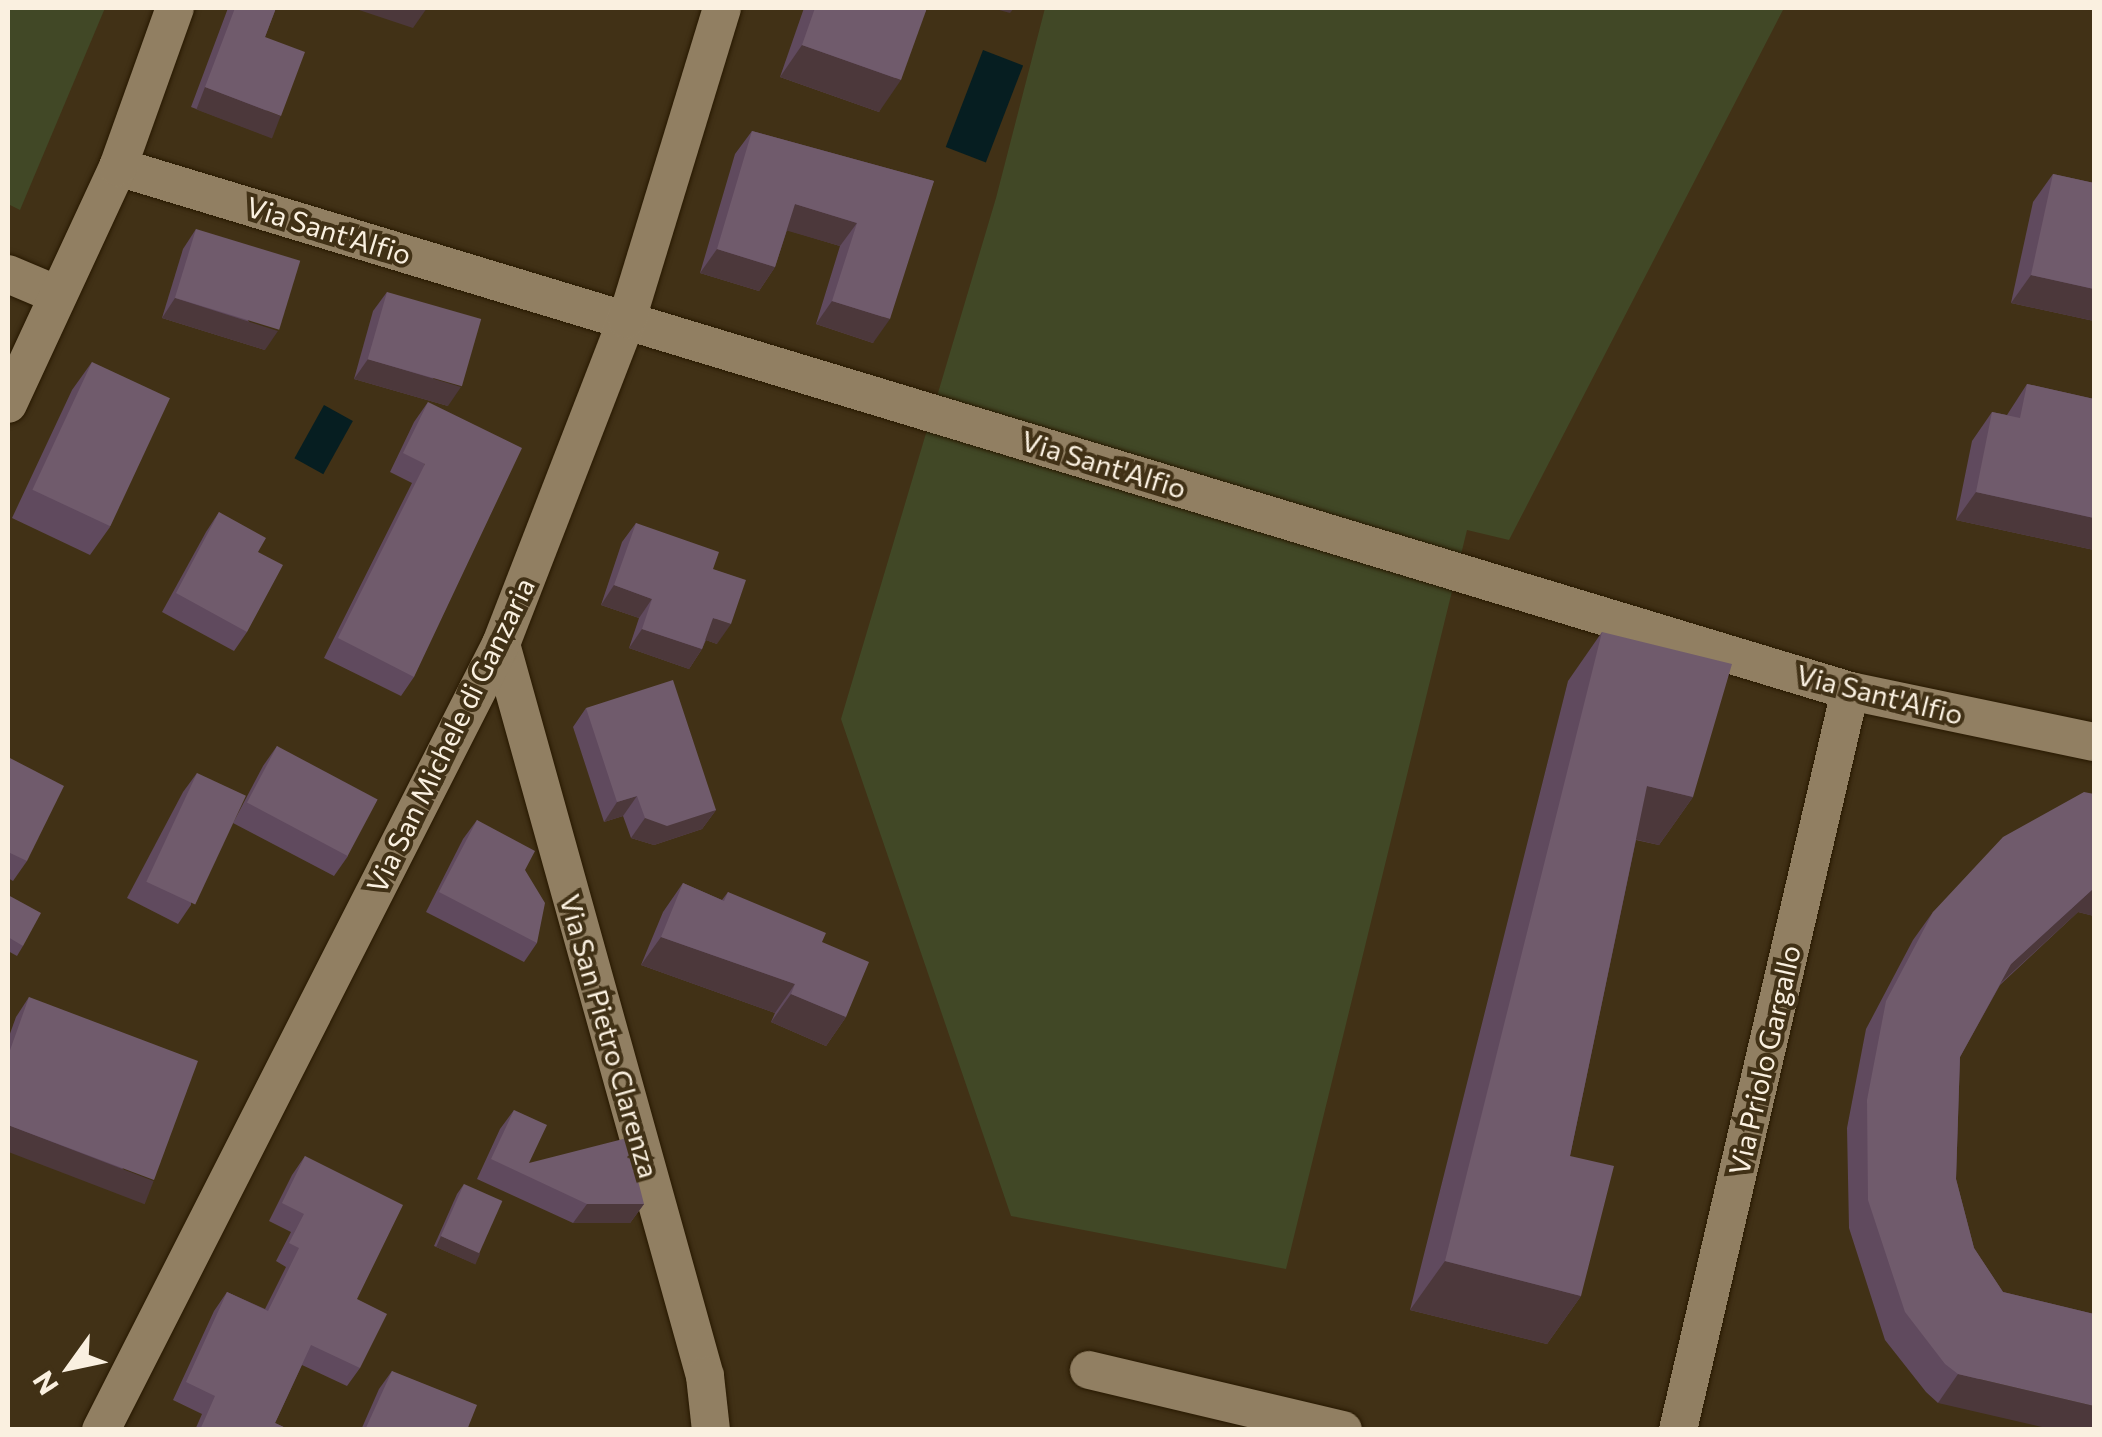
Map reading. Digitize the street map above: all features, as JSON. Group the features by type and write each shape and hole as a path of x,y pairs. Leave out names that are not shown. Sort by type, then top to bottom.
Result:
{"street":[{"path":"8,404 118,167 174,8"},
{"name":"Via San Michele di Ganzaria","path":"101,1430 501,644 627,319 722,8"},
{"name":"Via Sant'Alfio","path":"118,167 1850,691 2094,742"},
{"path":"8,274 58,295"},
{"name":"Via San Pietro Clarenza","path":"501,644 705,1376 711,1430"},
{"name":"Via Priolo Gargallo","path":"1678,1430 1850,691"},
{"path":"1089,1370 1343,1430"}],"green space":[{"path":"8,8 105,8 20,210 8,204"},
{"path":"1045,8 1784,8 1509,540 1467,530 1286,1269 1011,1216 841,719 996,198"}],"water":[{"path":"983,50 1023,65 986,163 946,147"},
{"path":"324,405 353,421 323,474 294,458"}],"building":[{"path":"235,8 276,8 265,37 305,52 281,116 205,87"},
{"path":"815,8 927,8 901,80 802,45"},
{"path":"752,131 934,181 890,319 832,301 857,223 795,204 775,267 717,249"},
{"path":"2053,174 2094,183 2094,289 2031,275"},
{"path":"196,229 300,261 279,330 175,298"},
{"path":"387,292 481,319 462,386 368,359"},
{"path":"92,362 170,398 110,526 32,490"},
{"path":"2027,384 2094,399 2094,518 1976,492 1992,412 2020,418"},
{"path":"428,402 522,448 414,677 338,638 425,464 403,453"},
{"path":"219,512 266,538 258,552 283,565 247,632 176,593"},
{"path":"636,523 719,552 713,569 746,580 731,624 713,618 702,649 642,629 652,599 614,585"},
{"path":"1602,632 1732,664 1693,797 1647,786 1570,1156 1614,1166 1581,1296 1445,1261"},
{"path":"673,680 716,810 667,826 645,818 637,796 617,802 586,708"},
{"path":"277,746 378,800 348,856 247,803"},
{"path":"8,757 64,786 27,861 8,852"},
{"path":"197,773 246,796 195,905 146,882"},
{"path":"2084,792 2094,794 2094,888 2011,964 1960,1057 1956,1179 1974,1248 2003,1292 2094,1314 2094,1406 1958,1374 1945,1364 1905,1312 1868,1200 1867,1100 1886,1001 1933,912 2003,837"},
{"path":"477,820 535,851 525,870 545,903 537,943 439,892"},
{"path":"683,883 724,901 728,892 826,933 822,942 869,962 846,1017 791,994 795,984 661,937"},
{"path":"8,895 41,913 23,946 8,937"},
{"path":"29,997 198,1061 154,1180 8,1125 8,1056"},
{"path":"514,1110 547,1125 529,1163 627,1138 644,1204 587,1204 491,1159"},
{"path":"305,1156 403,1205 357,1299 387,1314 360,1368 311,1345 275,1423 290,1430 200,1430 215,1396 186,1382 227,1292 268,1311 299,1248 289,1243 304,1214 282,1203"},
{"path":"464,1184 502,1201 479,1253 441,1236"},
{"path":"392,1371 477,1405 467,1430 365,1430"}]}
